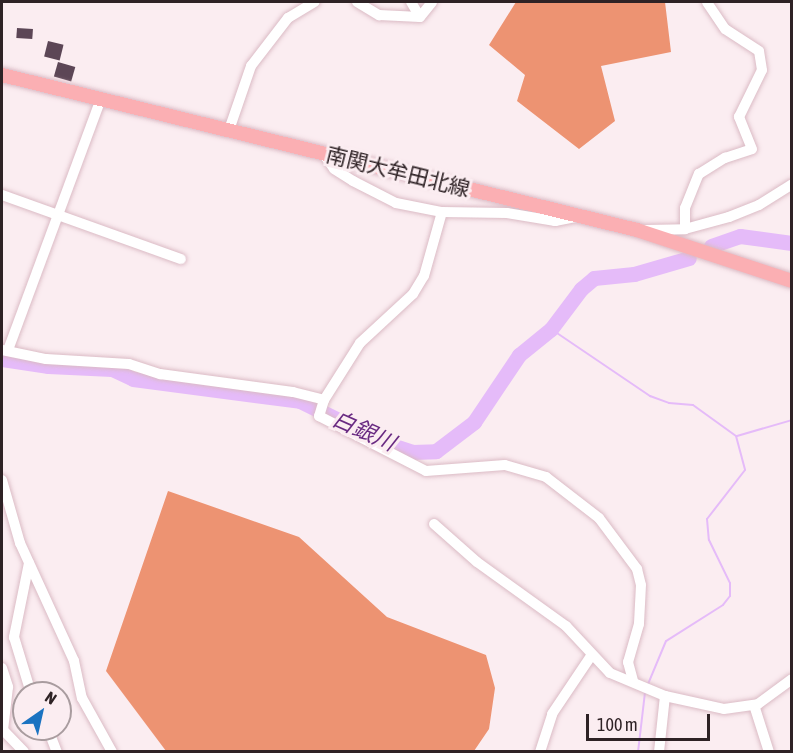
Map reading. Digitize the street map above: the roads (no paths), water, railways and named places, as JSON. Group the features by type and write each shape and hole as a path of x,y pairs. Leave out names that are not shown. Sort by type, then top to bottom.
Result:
{"main road":[{"name":"南関大牟田北線","path":"2,75 637,230 792,281"}],"street":[{"path":"229,130 257,57 288,18 315,2"},
{"path":"357,2 379,15 420,17"},
{"path":"411,2 420,17"},
{"path":"420,17 432,2"},
{"path":"685,229 685,208 699,174 725,158 752,149 740,117 762,70 759,51 725,29 707,2"},
{"path":"101,99 4,350 46,359 129,364 160,374 322,407 426,471 505,465 546,477 575,496 612,531 637,569 640,585 639,624 628,662 633,681"},
{"path":"323,153 334,169 378,197 442,212 507,213 555,221 581,216"},
{"path":"637,230 685,229 759,206 792,184"},
{"path":"2,195 57,217 181,259"},
{"path":"322,407 360,343 413,294 424,276 442,212"},
{"path":"2,480 28,563 74,661 82,698 112,752"},
{"path":"434,524 477,562 566,626 591,656 610,673 665,696 724,709 754,705 778,692 792,679"},
{"path":"27,681 14,637 28,563"},
{"path":"540,752 552,714 591,656"},
{"path":"2,668 8,687 3,730 24,752"},
{"path":"659,752 665,696"},
{"path":"754,705 769,752"}],"waterway":[{"name":"白銀川","path":"711,246 740,236 792,243"},
{"name":"白銀川","path":"2,359 48,366 112,369 133,379 300,401 385,443 412,452 436,451 474,422 519,355 551,329 581,289 594,278 634,274 689,258"},
{"path":"551,329 650,396 669,403 693,405 736,436 745,470 707,519 709,540 730,583 730,596 723,605 666,641 648,684"},
{"path":"737,436 792,420"},
{"path":"638,752 645,692"}]}
